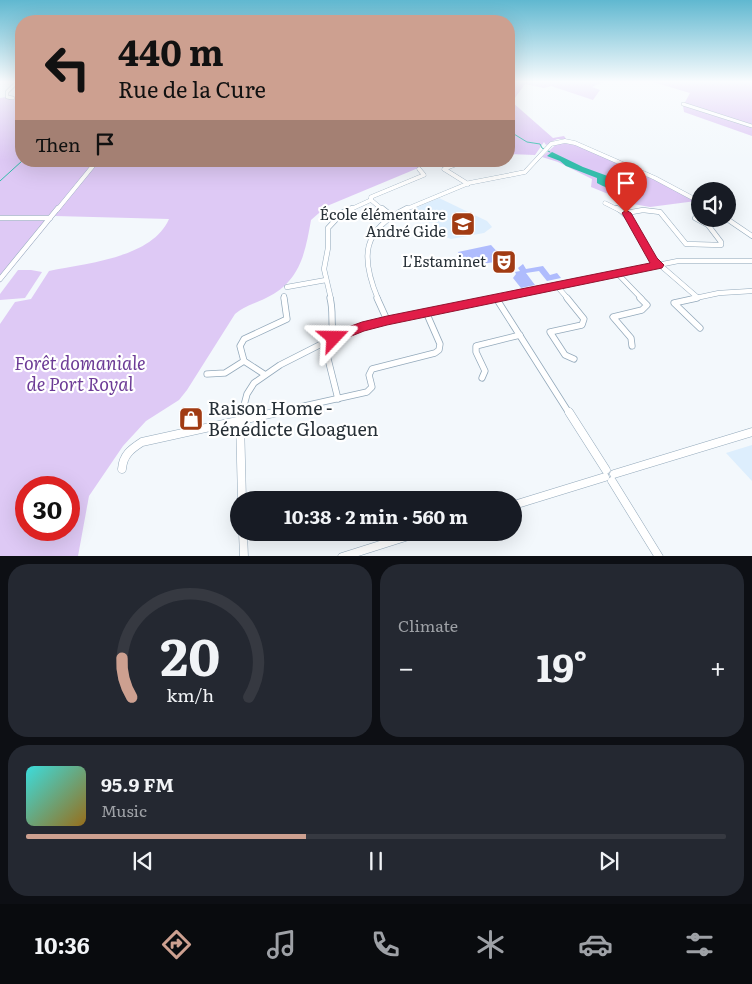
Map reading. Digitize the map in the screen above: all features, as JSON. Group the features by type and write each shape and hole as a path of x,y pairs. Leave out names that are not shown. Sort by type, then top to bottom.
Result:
{"street":[{"path":"695,108 752,126"},
{"path":"387,320 369,274 365,256 372,235 392,216 468,184 525,172 541,153 560,140 572,142 617,161 691,197"},
{"path":"0,279 92,167"},
{"path":"450,167 444,170 468,184"},
{"path":"334,338 330,323 333,310 324,269 328,248 328,228 343,212 371,200 371,197 424,175 419,169"},
{"path":"371,200 392,216"},
{"path":"605,203 626,213 653,260 697,297"},
{"path":"626,213 643,210 660,212 686,244 721,245 721,242 710,227"},
{"path":"0,218 50,218"},
{"path":"736,225 752,236"},
{"path":"242,491 240,421 247,394 254,383 264,374 334,338 354,329 387,320 659,265 698,260 751,261"},
{"path":"617,273 647,305 642,310 613,317 631,338 632,346"},
{"path":"287,287 326,280"},
{"path":"557,286 584,319 584,323 580,326 550,332 565,355 574,359"},
{"path":"700,328 674,303 719,292 752,291"},
{"path":"264,374 244,361 240,346 242,341 287,319 284,296"},
{"path":"496,298 659,556"},
{"path":"122,469 122,460 132,448 142,442 338,399 370,390 372,385 369,375 372,369 438,352 440,344 426,312"},
{"path":"482,378 485,371 476,352 476,346 520,336"},
{"path":"324,343 338,399"},
{"path":"207,374 225,374 244,361"},
{"path":"522,502 752,432"},
{"path":"244,541 244,556"},
{"path":"342,556 391,541"}],"shaded area":[{"path":"552,152 583,167 624,182 632,189 624,192 614,191 605,187 597,183 597,178 566,166 560,161 547,156"},
{"name":"École élémentaire André Gide","path":"439,198 487,221 492,227 484,233 451,239 446,237 435,222 429,223 427,214 415,208"},
{"path":"752,445 752,481 726,453"}],"green space":[{"name":"Forêt domaniale de Port Royal","path":"0,108 15,108 15,167 421,167 327,206 311,220 299,266 287,284 266,298 247,306 235,314 179,400 146,421 123,446 89,496 78,556 0,556 0,324 15,302 31,299 49,271 117,257 134,250 161,232 169,219 55,216 0,283"},
{"path":"515,108 519,108 553,138 564,136 566,139 557,139 546,145 544,142 535,155 515,154"},
{"path":"683,108 752,108 752,136 684,112"},
{"path":"560,141 566,141 649,176 691,198 691,202 650,207 633,204 591,187 592,179 558,162 542,157"},
{"path":"18,270 42,272 25,298 0,300 0,294"}],"building":[{"path":"491,245 501,256 499,256 502,261 467,266 458,252"},
{"path":"523,264 526,269 543,266 550,275 557,273 561,278 547,281 539,271 526,273 535,285 521,288 513,278 516,274 515,272 520,271 518,268"}],"waterway":[{"path":"515,135 527,142 540,144 542,148 550,152"},
{"path":"0,181 15,167"}],"place":[{"name":"École élémentaire André Gide","path":"463,224"},
{"name":"L'Estaminet","path":"504,262"},
{"name":"Raison Home - Bénédicte Gloaguen","path":"191,419"}],"route":[{"path":"334,338 347,331 387,320 658,265 653,260 626,213"}]}
